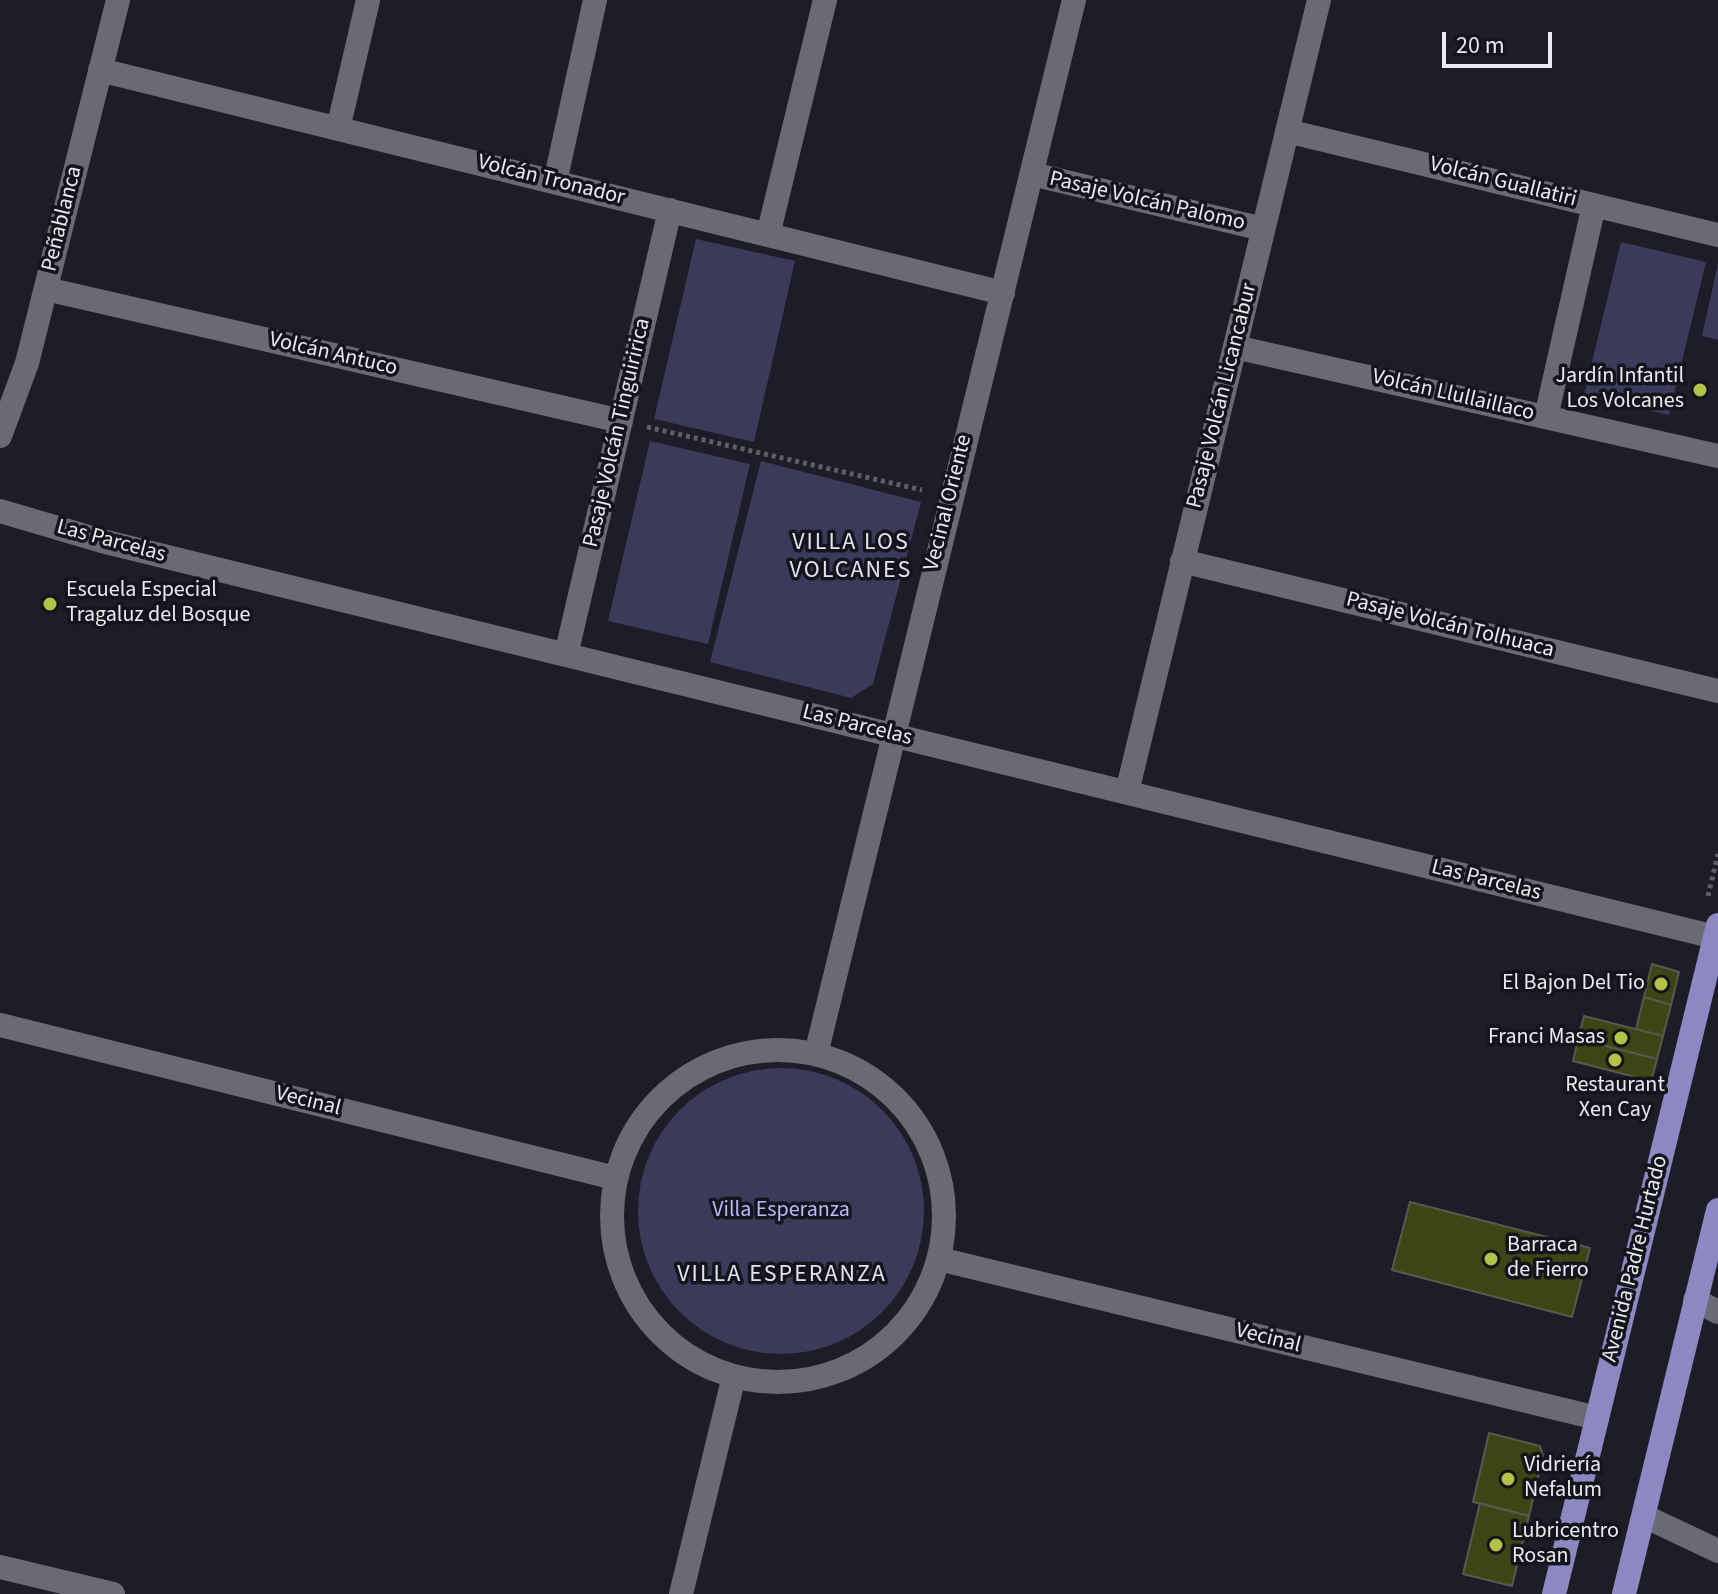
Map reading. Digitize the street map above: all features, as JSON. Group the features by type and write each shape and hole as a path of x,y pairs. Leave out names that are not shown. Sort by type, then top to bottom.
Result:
{"main road":[{"name":"Avenida Padre Hurtado","path":"1554,1594 1716,931"},
{"path":"1624,1594 1718,1210"}],"street":[{"name":"Peñablanca","path":"0,436 20,390 118,0"},
{"path":"338,129 368,0"},
{"path":"555,182 595,0"},
{"path":"768,235 825,0"},
{"name":"Vecinal Oriente","path":"816,1054 950,496 1074,0"},
{"name":"Pasaje Volcán Licancabur","path":"1127,792 1319,0"},
{"name":"Volcán Tronador","path":"100,70 1003,293"},
{"name":"Volcán Guallatiri","path":"1287,131 1718,235"},
{"name":"Pasaje Volcán Palomo","path":"1032,174 1263,229"},
{"path":"1546,417 1594,205"},
{"name":"Pasaje Volcán Tinguiririca","path":"566,655 670,210"},
{"name":"Volcán Antuco","path":"46,289 621,421"},
{"name":"Volcán Llullaillaco","path":"1235,347 1718,456"},
{"name":"Las Parcelas","path":"0,511 102,541 892,735 1716,931"},
{"name":"Pasaje Volcán Tolhuaca","path":"1182,561 1718,691"},
{"name":"Vecinal","path":"0,1025 615,1178"},
{"path":"788,1050 816,1054 865,1075 906,1110 921,1131 941,1180 944,1233 939,1259 930,1284 902,1327 861,1360 812,1379 760,1381 734,1376 688,1356 649,1322 634,1302 619,1266 611,1229 615,1178 638,1125 678,1083 730,1057 788,1050"},
{"name":"Vecinal","path":"939,1259 1597,1418"},
{"path":"1695,1300 1718,1312"},
{"path":"681,1594 734,1376"},
{"path":"1644,1516 1718,1551"},
{"path":"0,1567 113,1594"}],"path":[{"path":"621,421 950,496"}],"green space":[{"path":"696,239 795,261 754,442 654,419"},
{"path":"1621,242 1706,262 1669,415 1584,395"},
{"path":"1718,263 1718,340 1702,336"},
{"path":"650,441 750,464 708,644 608,621"},
{"name":"VILLA LOS VOLCANES","path":"761,461 921,502 873,684 851,698 710,662"},
{"name":"Villa Esperanza","path":"781,1068 809,1071 836,1079 872,1100 892,1120 918,1169 924,1211 921,1239 913,1266 892,1302 872,1322 823,1348 781,1354 753,1351 726,1343 690,1322 670,1302 644,1253 638,1211 641,1183 649,1156 670,1120 690,1100 739,1074"}],"building":[{"name":"El Bajon Del Tio","path":"1652,964 1679,972 1671,1005 1644,997"},
{"path":"1644,997 1671,1005 1663,1036 1636,1029"},
{"name":"Franci Masas","path":"1584,1016 1663,1036 1657,1059 1578,1039"},
{"name":"Restaurant Xen Cay","path":"1578,1039 1657,1059 1651,1081 1573,1061"},
{"name":"Barraca de Fierro","path":"1410,1202 1590,1248 1572,1317 1392,1270"},
{"name":"Vidriería Nefalum","path":"1489,1433 1540,1446 1543,1456 1529,1516 1473,1502"},
{"name":"Lubricentro Rosan","path":"1480,1503 1529,1516 1512,1586 1463,1574"}],"place":[{"name":"Jardín Infantil Los Volcanes","path":"1700,390"},
{"name":"Escuela Especial Tragaluz del Bosque","path":"50,604"},
{"name":"El Bajon Del Tio","path":"1661,984"},
{"name":"Franci Masas","path":"1621,1038"},
{"name":"Restaurant Xen Cay","path":"1615,1060"},
{"name":"Barraca de Fierro","path":"1491,1259"},
{"name":"Vidriería Nefalum","path":"1508,1479"},
{"name":"Lubricentro Rosan","path":"1496,1545"}],"district":[{"name":"VILLA LOS VOLCANES","path":"851,558"},
{"name":"VILLA ESPERANZA","path":"782,1276"}]}
